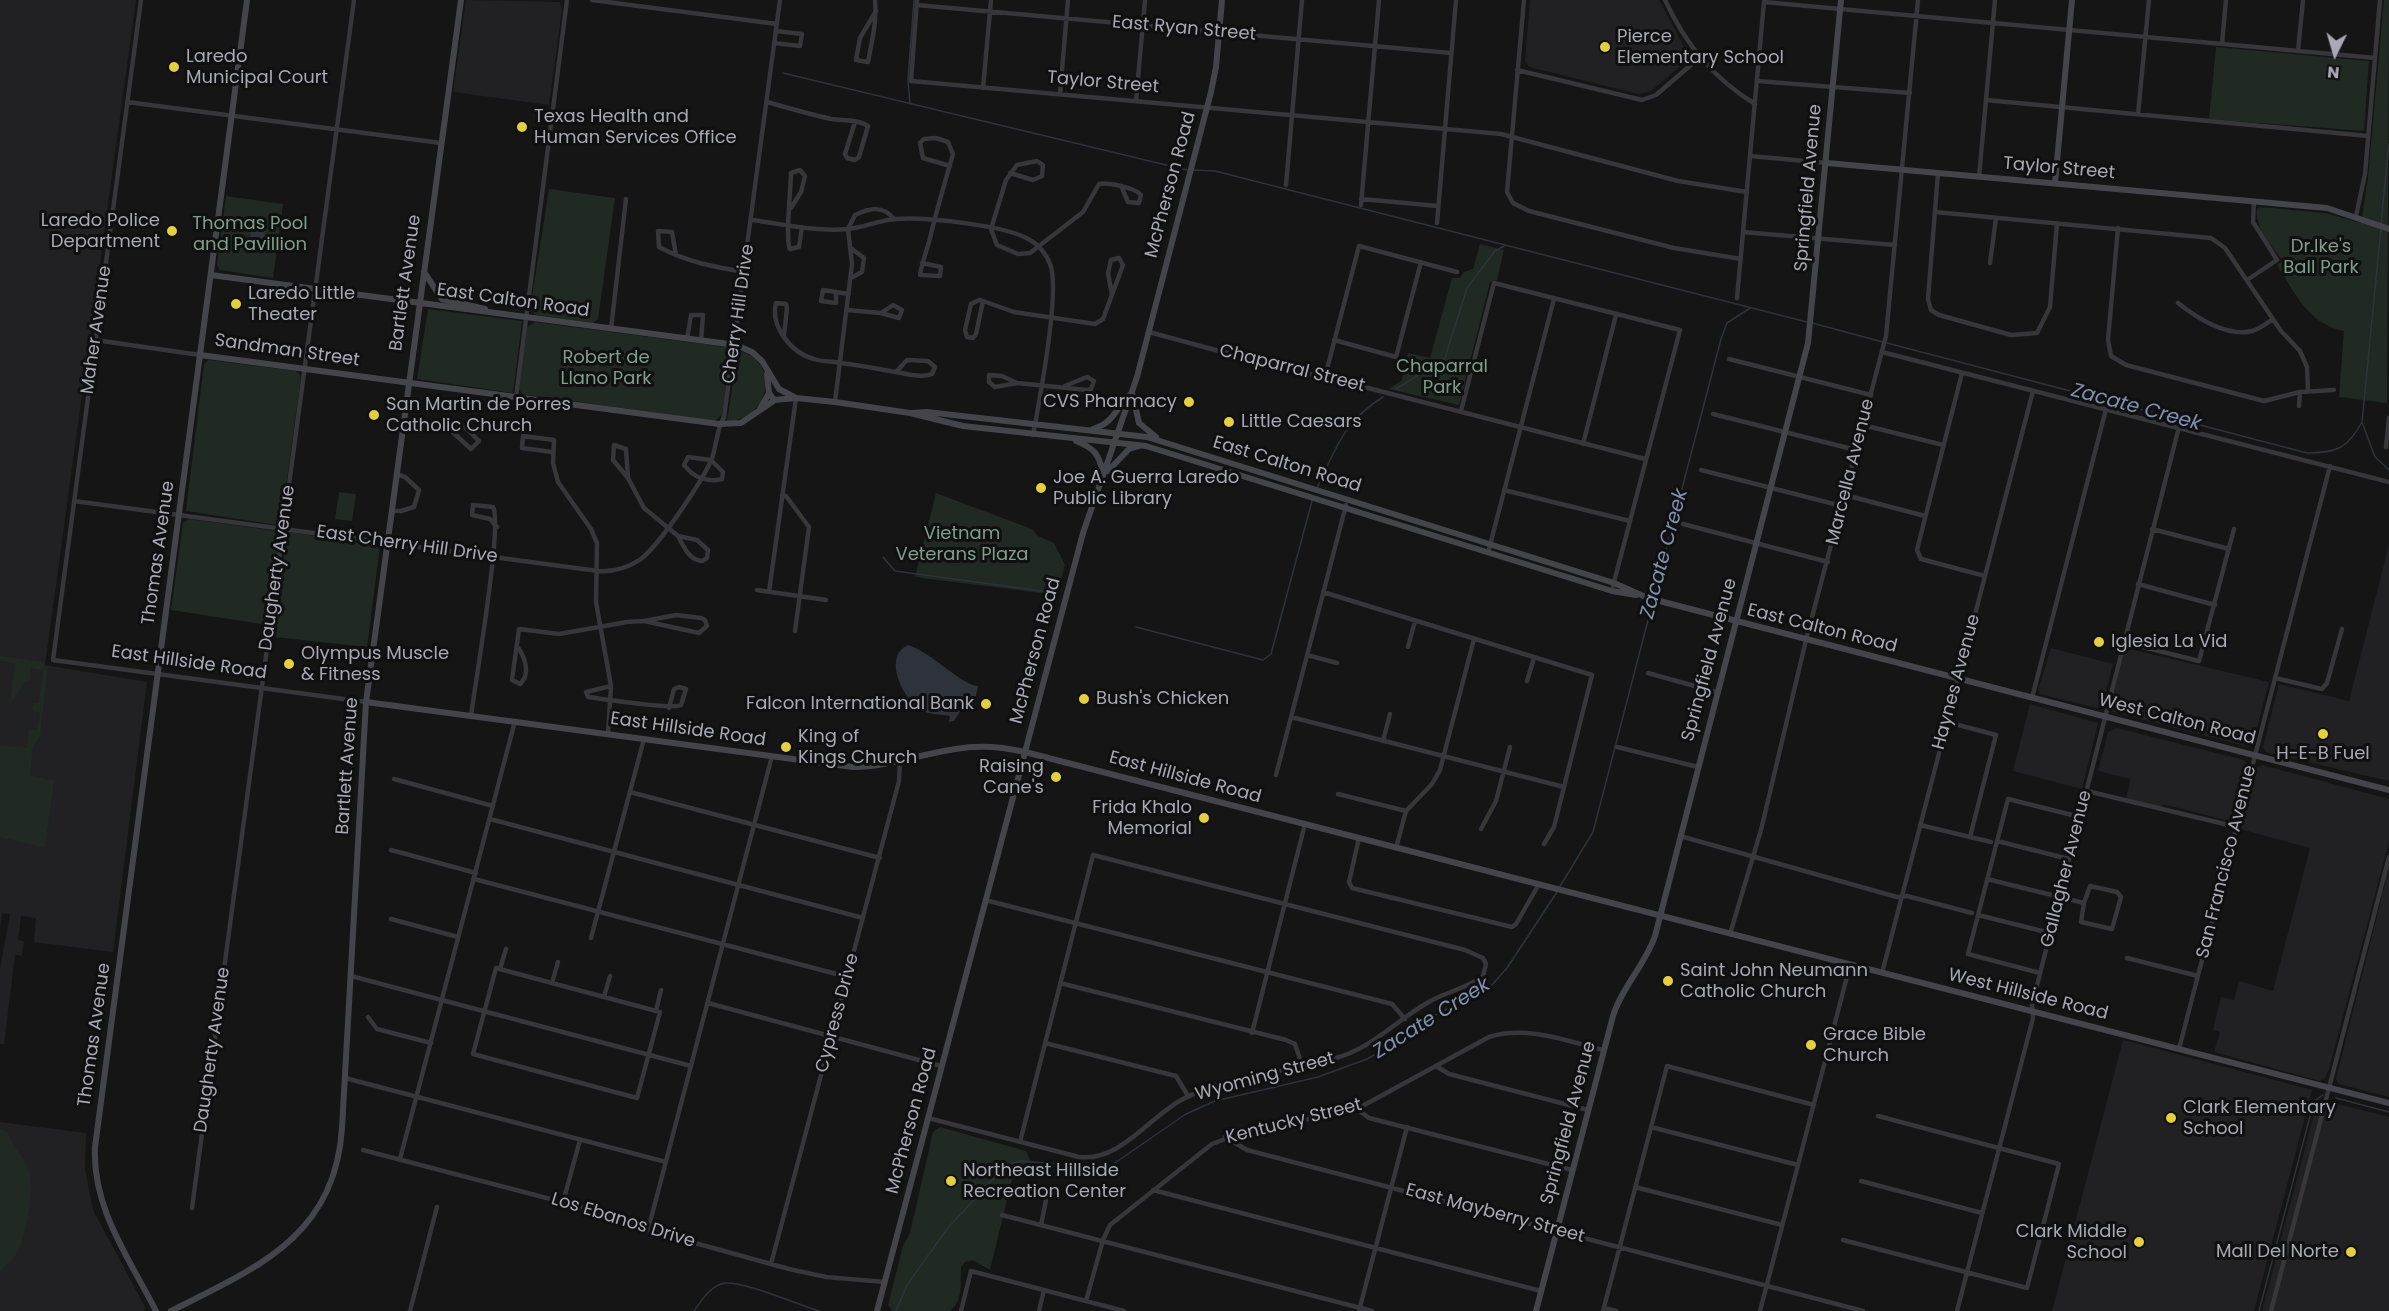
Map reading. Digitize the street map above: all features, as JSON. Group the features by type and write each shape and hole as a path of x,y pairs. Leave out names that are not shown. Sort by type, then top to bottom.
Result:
{"main road":[{"name":"Thomas Avenue","path":"156,1311 104,1210 98,1193 94,1163 247,0"},
{"name":"Bartlett Avenue","path":"171,1311 275,1256 298,1236 315,1215 327,1192 338,1159 345,1078 366,702 418,303 461,0"},
{"name":"McPherson Road","path":"877,1311 1083,533 1120,432 1149,332 1216,67 1222,0"},
{"name":"Springfield Avenue","path":"1536,1311 1619,998 1648,951 1660,916 1810,330 1841,0"},
{"path":"2055,183 2072,0"},
{"name":"Taylor Street","path":"1827,163 2327,208 2389,229"},
{"path":"423,271 442,299 494,313"},
{"name":"East Calton Road","path":"211,275 736,345 752,352 779,389 796,398"},
{"name":"Sandman Street","path":"200,355 719,424 741,423 777,399"},
{"path":"758,412 769,393 774,388 779,389 781,395 777,399 771,398 769,393 766,369"},
{"path":"1090,430 1110,422 1120,403 1132,393 1139,423 1165,442"},
{"name":"East Calton Road","path":"777,399 796,398 835,402 910,413 963,426 1146,446 1612,591 1958,679"},
{"name":"East Calton Road","path":"910,413 927,412 1035,426 1120,432 1165,442 1614,583 1646,598"},
{"path":"963,426 966,417"},
{"path":"1069,438 1094,449 1101,460 1103,476"},
{"path":"1103,476 1129,449 1146,446"},
{"path":"1199,463 1208,456"},
{"path":"1224,470 1227,462"},
{"path":"1278,487 1282,479"},
{"path":"1399,525 1402,516"},
{"path":"1549,572 1551,563"},
{"name":"West Calton Road","path":"1958,679 2389,790"},
{"name":"East Hillside Road","path":"366,702 853,767 900,761 971,747 997,746 1660,916"},
{"name":"West Hillside Road","path":"1660,916 2389,1103"}],"street":[{"name":"Maher Avenue","path":"53,660 141,0"},
{"name":"Daugherty Avenue","path":"192,1208 354,0"},
{"path":"516,397 567,0"},
{"path":"591,0 777,24"},
{"name":"Cherry Hill Drive","path":"598,571 619,570 642,558 702,479 711,460 719,424 724,417 736,345 780,0"},
{"path":"875,0 876,11 868,62 856,60 860,39 876,11"},
{"path":"983,88 991,0"},
{"path":"1060,94 1068,0"},
{"path":"1136,101 1145,0"},
{"path":"1286,185 1302,0"},
{"path":"1379,0 1361,202 1438,206"},
{"path":"1437,223 1456,0"},
{"path":"1524,0 1507,192 1514,203 1529,211 1674,248 1741,259"},
{"path":"1665,0 1680,30 1699,58 1730,88 1755,104"},
{"name":"Marcella Avenue","path":"1730,933 1770,794 1806,640 1886,336 1918,0"},
{"path":"1979,177 1995,0"},
{"path":"2138,114 2149,0"},
{"path":"2222,44 2226,0"},
{"path":"2298,51 2303,0"},
{"path":"2356,216 2365,174 2380,0"},
{"path":"1737,298 1764,1 1840,10 2374,58"},
{"name":"East Ryan Street","path":"917,3 990,12 1451,53"},
{"name":"Taylor Street","path":"917,3 911,81 1512,136 1678,181 1747,192"},
{"path":"774,44 800,46 802,34 776,31"},
{"path":"1517,70 1642,100 1656,95 1699,58"},
{"path":"1757,81 1910,93"},
{"path":"1986,100 2368,136"},
{"path":"127,102 441,143"},
{"path":"767,102 832,119 855,122 868,126 859,157 855,160 846,158 845,154 855,122"},
{"path":"922,263 941,267 940,276 920,275 922,263 933,220 950,166 953,154 948,142 936,138 924,139 920,143 923,158 950,166"},
{"name":"Taylor Street","path":"1750,156 1827,163"},
{"path":"1010,173 1033,180 1039,179 1042,176 1043,165 1037,161 1017,165 1010,173 991,229 997,245 1010,252 1030,253 1039,247 1083,212 1099,184 1122,188 1140,192 1139,203 1128,202 1122,188"},
{"path":"791,208 801,192 805,176 800,170 791,173 791,208 787,240 790,249 798,247 802,227"},
{"path":"1938,173 1928,287 1931,310 1948,319 2011,335 2037,333 2046,320 2050,307 2057,223"},
{"path":"611,329 626,199"},
{"path":"2247,279 2277,260 2253,222 2254,202"},
{"path":"835,402 851,278 852,249 848,230 855,215 869,209 880,208 894,219"},
{"path":"1935,212 2203,236 2219,242 2304,359 2308,390"},
{"path":"1990,263 1996,218"},
{"path":"752,220 848,230 894,219 933,220 1014,232 1039,247 1050,263 1053,275 1051,317 1034,435"},
{"path":"2118,228 2108,340 2111,356 2126,365 2264,401 2308,390 2334,390"},
{"path":"676,255 672,231 658,231 660,247 676,255 692,263 745,272"},
{"path":"1743,232 1895,245"},
{"path":"1325,376 1359,246 1457,272"},
{"path":"851,278 862,272 865,264 864,258 852,249"},
{"path":"983,301 976,334 973,338 968,337 965,330 971,304 979,300 983,301 1014,312 1095,324 1103,319 1112,295 1123,265 1119,258 1111,260 1108,266 1112,295"},
{"path":"1334,340 1396,357 1421,262"},
{"path":"1461,411 1494,283 1680,330 1612,591"},
{"path":"836,292 849,294"},
{"path":"1488,553 1554,299"},
{"path":"784,335 787,308 786,304 780,302 776,303 775,316 784,335 790,345 814,360 840,362 896,372 928,376 932,374 934,367 928,361 907,360 896,372"},
{"path":"2178,303 2199,320 2241,332 2254,331 2273,319"},
{"path":"847,310 881,313"},
{"path":"687,339 691,315 703,315 701,341"},
{"path":"1583,444 1616,315"},
{"name":"Chaparral Street","path":"1149,332 1289,370 1325,376 1645,459"},
{"name":"Sandman Street","path":"95,340 200,355"},
{"path":"1882,350 1962,373 2389,482"},
{"path":"1728,358 1871,395"},
{"path":"1962,373 1917,556 1921,560 1985,576"},
{"path":"1017,383 1002,376 989,375 989,382 995,387 1017,383 1091,389 1094,381 1087,377 1065,386"},
{"name":"Haynes Avenue","path":"1882,973 2033,391"},
{"path":"2299,406 2300,392"},
{"path":"769,592 796,398"},
{"path":"2032,698 2106,409"},
{"path":"1713,414 1856,450"},
{"path":"2386,447 2389,418"},
{"path":"403,421 464,426 479,441 471,449 446,426"},
{"path":"1863,425 1943,445"},
{"name":"Gallagher Avenue","path":"1957,1311 2033,1018 2032,1012 2040,973 2087,791 2103,717 2179,427"},
{"path":"552,452 522,448 523,436 554,440 552,452 555,472 561,489 595,535 598,552 596,602 612,700 609,734"},
{"path":"628,478 626,449 614,445 614,460 628,478 644,508 678,536 685,549 696,561 707,558 708,550 704,545 697,540 678,536"},
{"path":"688,457 711,460 723,472 722,479 702,479 686,468 685,461 688,457"},
{"name":"San Francisco Avenue","path":"2180,1049 2330,466"},
{"path":"1701,470 1842,506"},
{"path":"391,511 401,512 414,507 418,490 405,477 396,474"},
{"path":"1504,490 1630,521"},
{"path":"782,495 786,496 808,527 795,631"},
{"path":"1845,495 1925,516"},
{"path":"1276,775 1347,500"},
{"name":"East Cherry Hill Drive","path":"74,501 598,571"},
{"path":"471,716 497,526 493,507 473,506 472,515 490,519 497,526"},
{"path":"1683,524 1828,562"},
{"path":"2152,529 2229,549"},
{"path":"2123,642 2199,661 2234,529"},
{"path":"2138,584 2215,605"},
{"path":"757,590 826,600"},
{"path":"1323,592 1592,675 1554,827 1544,844"},
{"path":"517,646 526,663 524,680 520,684 512,680 519,629 559,634 676,615 701,618 705,620 707,626 699,633 644,621"},
{"path":"1408,647 1415,621"},
{"path":"2275,678 2315,689 2326,686 2342,629"},
{"path":"1396,848 1406,811 1437,778 1474,639"},
{"path":"1307,656 1337,663"},
{"path":"1527,681 1534,658"},
{"name":"East Hillside Road","path":"53,660 366,702"},
{"path":"1648,673 1716,692"},
{"path":"611,686 586,692 588,697 669,708 681,705 686,689 676,688 669,708"},
{"path":"1383,741 1390,714"},
{"path":"1291,717 1564,787"},
{"path":"400,1159 515,722"},
{"path":"1947,722 1996,735 1970,837"},
{"path":"591,938 644,739"},
{"path":"1480,829 1496,801 1510,747"},
{"path":"1617,747 1698,767"},
{"path":"648,1230 772,756"},
{"name":"Cypress Drive","path":"771,1264 880,858 899,781 900,761"},
{"path":"394,779 493,806"},
{"path":"2087,791 2237,827"},
{"path":"630,792 880,858"},
{"path":"1338,794 1406,811"},
{"path":"2040,973 1968,954 1975,914 1988,879 1994,842 2008,799 2080,817"},
{"path":"490,819 863,918"},
{"path":"1252,1033 1305,824"},
{"path":"1920,825 2069,859"},
{"path":"1680,836 2050,933"},
{"path":"1359,838 1349,882 1352,888 1512,927 1539,884"},
{"path":"391,850 476,873"},
{"path":"1020,1142 1093,855 1284,905"},
{"path":"2271,1311 2389,857"},
{"path":"474,879 848,977"},
{"path":"1988,879 2084,903"},
{"path":"2090,886 2120,894 2112,929 2081,922 2084,903 2090,886"},
{"path":"985,900 1392,1004 1405,1019"},
{"name":"Wyoming Street","path":"928,1118 1079,1157 1102,1156 1116,1150 1170,1106 1188,1096 1221,1084 1350,1053 1425,1004 1467,986 1483,976 1486,964 1477,954 1284,905"},
{"path":"391,919 459,937"},
{"path":"506,949 484,1011 473,1054 638,1098 649,1055 661,990"},
{"path":"2127,958 2198,976"},
{"path":"552,983 558,962"},
{"path":"1760,1311 1850,964"},
{"path":"498,969 658,1011"},
{"path":"351,976 691,1066"},
{"path":"604,997 610,976"},
{"path":"1060,983 1295,1044 1302,1065"},
{"path":"708,1003 941,1066"},
{"path":"368,1017 377,1029 431,1043"},
{"name":"Kentucky Street","path":"1086,1301 1103,1240 1110,1225 1202,1150 1225,1137 1358,1109 1489,1037 1505,1032 1538,1034 1604,1050"},
{"path":"1045,1043 1176,1077 1188,1096"},
{"path":"1436,1066 1449,1074 1588,1110"},
{"path":"1616,1311 1603,1309 1667,1066 1814,1105"},
{"path":"345,1078 666,1162"},
{"path":"1358,1109 1369,1118 1572,1170"},
{"path":"1843,1240 2027,1288 2059,1164 1878,1116"},
{"path":"1651,1126 1798,1165"},
{"path":"1360,1309 1407,1127"},
{"name":"East Mayberry Street","path":"1225,1137 1247,1150 1863,1311"},
{"path":"563,1202 580,1140"},
{"name":"Los Ebanos Drive","path":"363,1150 604,1213 648,1230 771,1264 826,1277 885,1282"},
{"path":"1861,1181 1982,1213"},
{"path":"1635,1187 1782,1226"},
{"path":"1153,1190 1541,1291"},
{"path":"1041,1225 1046,1200"},
{"path":"410,1311 437,1207"},
{"path":"1002,1215 1372,1311"},
{"path":"961,1311 971,1271 1124,1311"},
{"path":"1039,1311 1044,1290"}],"shaded area":[{"path":"0,0 136,0 45,665 147,682 113,952 34,942 36,918 21,916 18,940 24,941 22,956 15,955 4,1044 0,1044 0,969 10,914 2,913 0,931"},
{"path":"466,0 560,2 562,10 549,105 453,92"},
{"name":"Pierce Elementary School","path":"1530,0 1659,0 1690,58 1651,91 1639,94 1529,67 1525,60"},
{"path":"252,223 266,225 263,248 249,246"},
{"path":"2389,545 2389,781 2265,752 2263,747 2279,684 2349,701"},
{"path":"908,645 963,680 978,686 974,704 961,710 954,721 949,722 950,716 924,712 914,705 902,688 896,668 897,659 900,651"},
{"path":"2051,648 2113,664 2102,706 2097,708 2040,694 2038,690"},
{"path":"2125,648 2269,682 2253,743 2249,747 2113,712 2110,708"},
{"path":"2030,704 2098,723 2082,789 2013,771"},
{"path":"2117,728 2244,760 2248,765 2233,822 2163,804 2161,810 2125,801 2131,779 2098,771 2108,732"},
{"path":"2262,765 2389,799 2389,842 2329,1069 2325,1078 2320,1081 2214,1052 2220,1032 2213,1030 2221,997 2234,1000 2239,981 2273,991 2310,848 2240,829 2255,768"},
{"path":"2389,868 2389,1097 2339,1084 2336,1079"},
{"path":"2123,1040 2312,1090 2254,1311 2052,1311"},
{"path":"2318,1099 2389,1117 2389,1311 2262,1311"},
{"path":"0,1122 86,1133 85,1169 93,1210 145,1307 144,1311 0,1311"}],"green space":[{"name":"Dr.Ike's Ball Park","path":"2384,0 2389,0 2387,403 2339,397 2344,331 2321,322 2297,297 2277,265 2283,261 2261,230 2257,216 2257,209 2260,207 2325,213 2361,223 2368,178"},
{"path":"2216,47 2369,61 2364,131 2209,119"},
{"name":"Robert de Llano Park","path":"549,189 615,198 598,319 593,323 536,315 530,309"},
{"name":"Thomas Pool and Pavillion","path":"226,196 283,204 273,278 220,270 217,265"},
{"name":"Chaparral Park","path":"1480,244 1504,250 1497,280 1490,282 1459,405 1389,389 1402,380 1408,353 1430,358 1452,278 1460,278 1464,272 1473,269"},
{"name":"Robert de Llano Park","path":"428,309 522,321 513,393 417,379"},
{"name":"Robert de Llano Park","path":"535,322 727,347 730,354 722,415 715,421 522,394 519,389 527,327"},
{"path":"738,351 752,356 761,365 765,377 765,389 761,401 753,411 742,418 727,421"},
{"path":"209,360 296,371 301,376 281,523 277,525 186,511 204,364"},
{"path":"339,492 356,494 352,521 335,519"},
{"name":"Vietnam Veterans Plaza","path":"936,493 1032,529 1038,536 1054,543 1065,565 1057,595 915,577"},
{"path":"189,519 276,531 280,534 268,625 171,610 183,523"},
{"path":"289,532 380,546 367,647 274,637 286,534"},
{"path":"0,656 44,662 44,667 48,667 40,736 33,746 30,775 54,781 45,848 0,837 0,745 27,748 29,730 37,730 40,713 32,711 33,703 39,703 43,670 31,668 29,682 25,682 10,704 15,663 0,661"},
{"path":"940,1127 1026,1151 1034,1169 1012,1179 990,1270 973,1260 965,1262 961,1267 959,1296 950,1311 892,1311 888,1305 903,1246 910,1233 933,1132"},
{"path":"0,1129 8,1133 27,1166 31,1186 29,1212 18,1250 14,1258 0,1271"}],"waterway":[{"path":"910,104 908,80 914,0"},
{"path":"783,73 1187,170"},
{"name":"Zacate Creek","path":"2381,223 2389,144"},
{"path":"1192,170 1215,171 1807,322"},
{"name":"Zacate Creek","path":"1887,343 2307,453 2326,452 2346,443 2362,422 2381,228"},
{"path":"1396,389 1445,358 1467,288 1495,251 1504,246"},
{"name":"Zacate Creek","path":"1654,596 1721,339 1727,323 1750,308"},
{"name":"Zacate Creek","path":"1812,323 1883,342"},
{"path":"1317,488 1342,436 1359,416 1383,397"},
{"path":"2362,422 2375,457 2389,470"},
{"path":"1136,627 1263,660 1271,654 1312,501"},
{"path":"883,557 895,571 1042,591 1046,595"},
{"name":"Zacate Creek","path":"1559,888 1593,832 1653,601"},
{"path":"1049,602 1053,607"},
{"name":"Zacate Creek","path":"896,1311 907,1285 947,1229 1004,1167 1020,1161 1055,1164 1087,1173 1106,1169 1186,1114 1215,1101 1318,1077 1367,1059 1404,1039 1432,1017 1491,986 1507,968 1557,892"},
{"path":"2259,1311 2314,1101 2323,1095"},
{"path":"2336,1098 2389,1112"},
{"name":"Zacate Creek","path":"694,1311 711,1290 725,1283 757,1289 819,1311"}],"place":[{"name":"Pierce Elementary School","path":"1605,47"},
{"name":"Laredo Municipal Court","path":"174,67"},
{"name":"Texas Health and Human Services Office","path":"522,127"},
{"name":"Laredo Police Department","path":"172,231"},
{"name":"Laredo Little Theater","path":"236,304"},
{"name":"CVS Pharmacy","path":"1189,402"},
{"name":"San Martin de Porres Catholic Church","path":"374,415"},
{"name":"Little Caesars","path":"1229,422"},
{"name":"Joe A. Guerra Laredo Public Library","path":"1041,488"},
{"name":"Iglesia La Vid","path":"2099,642"},
{"name":"Olympus Muscle & Fitness","path":"289,664"},
{"name":"Bush's Chicken","path":"1084,699"},
{"name":"Falcon International Bank","path":"986,704"},
{"name":"H-E-B Fuel","path":"2323,734"},
{"name":"King of Kings Church","path":"786,747"},
{"name":"Raising Cane's","path":"1056,777"},
{"name":"Frida Khalo Memorial","path":"1204,818"},
{"name":"Saint John Neumann Catholic Church","path":"1668,981"},
{"name":"Grace Bible Church","path":"1811,1045"},
{"name":"Clark Elementary School","path":"2171,1118"},
{"name":"Northeast Hillside Recreation Center","path":"951,1181"},
{"name":"Clark Middle School","path":"2139,1242"},
{"name":"Mall Del Norte","path":"2351,1252"}]}
